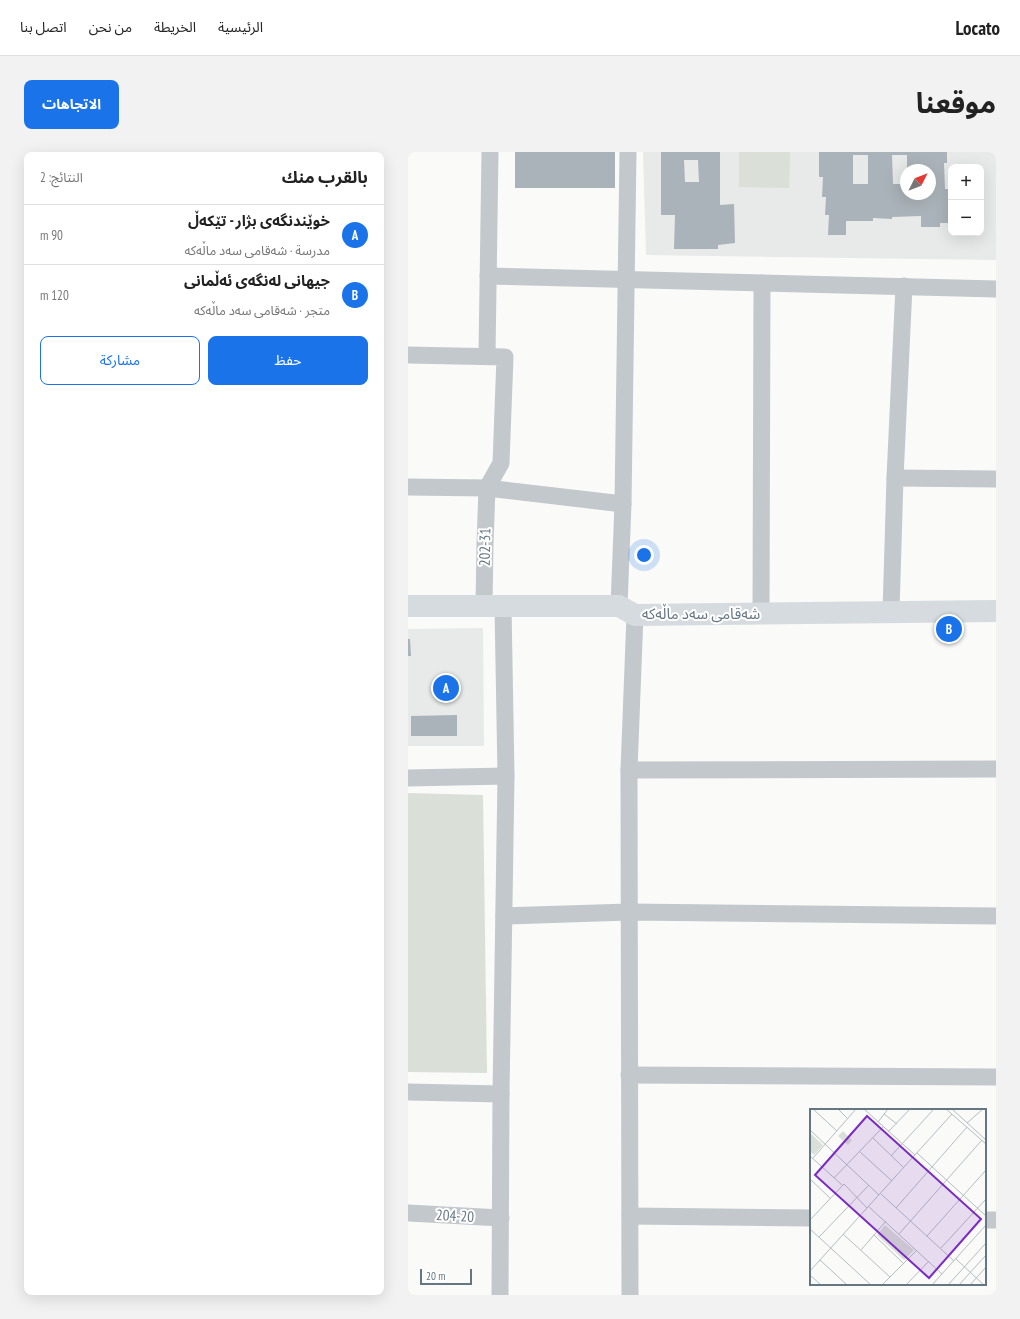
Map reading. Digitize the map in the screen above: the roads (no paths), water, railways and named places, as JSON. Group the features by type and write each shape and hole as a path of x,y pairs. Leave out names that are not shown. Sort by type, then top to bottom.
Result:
{"street":[{"path":"487,356 490,152"},
{"path":"628,152 623,504 627,610 629,770 630,1295"},
{"path":"488,276 996,288"},
{"path":"760,614 762,283"},
{"path":"891,612 895,478 904,286"},
{"path":"408,355 505,357 501,463 487,488"},
{"path":"895,478 996,479"},
{"path":"408,487 487,488 623,504"},
{"name":"202-31","path":"487,488 485,544 494,606 506,776 501,1094 500,1295"},
{"name":"شەقامی سەد ماڵەکە","path":"408,606 494,606 760,614 996,611"},
{"path":"629,770 996,769"},
{"path":"408,778 506,776"},
{"path":"504,916 629,912 996,916"},
{"path":"629,1075 996,1077"},
{"path":"408,1092 501,1094"},
{"name":"204-20","path":"408,1213 501,1218"},
{"path":"630,1216 810,1218"}],"place":[{"name":"جیهانی لەنگەی ئەڵمانی","path":"949,629"},
{"name":"خوێندنگەی بژار - تێکەڵ","path":"446,688"}]}
